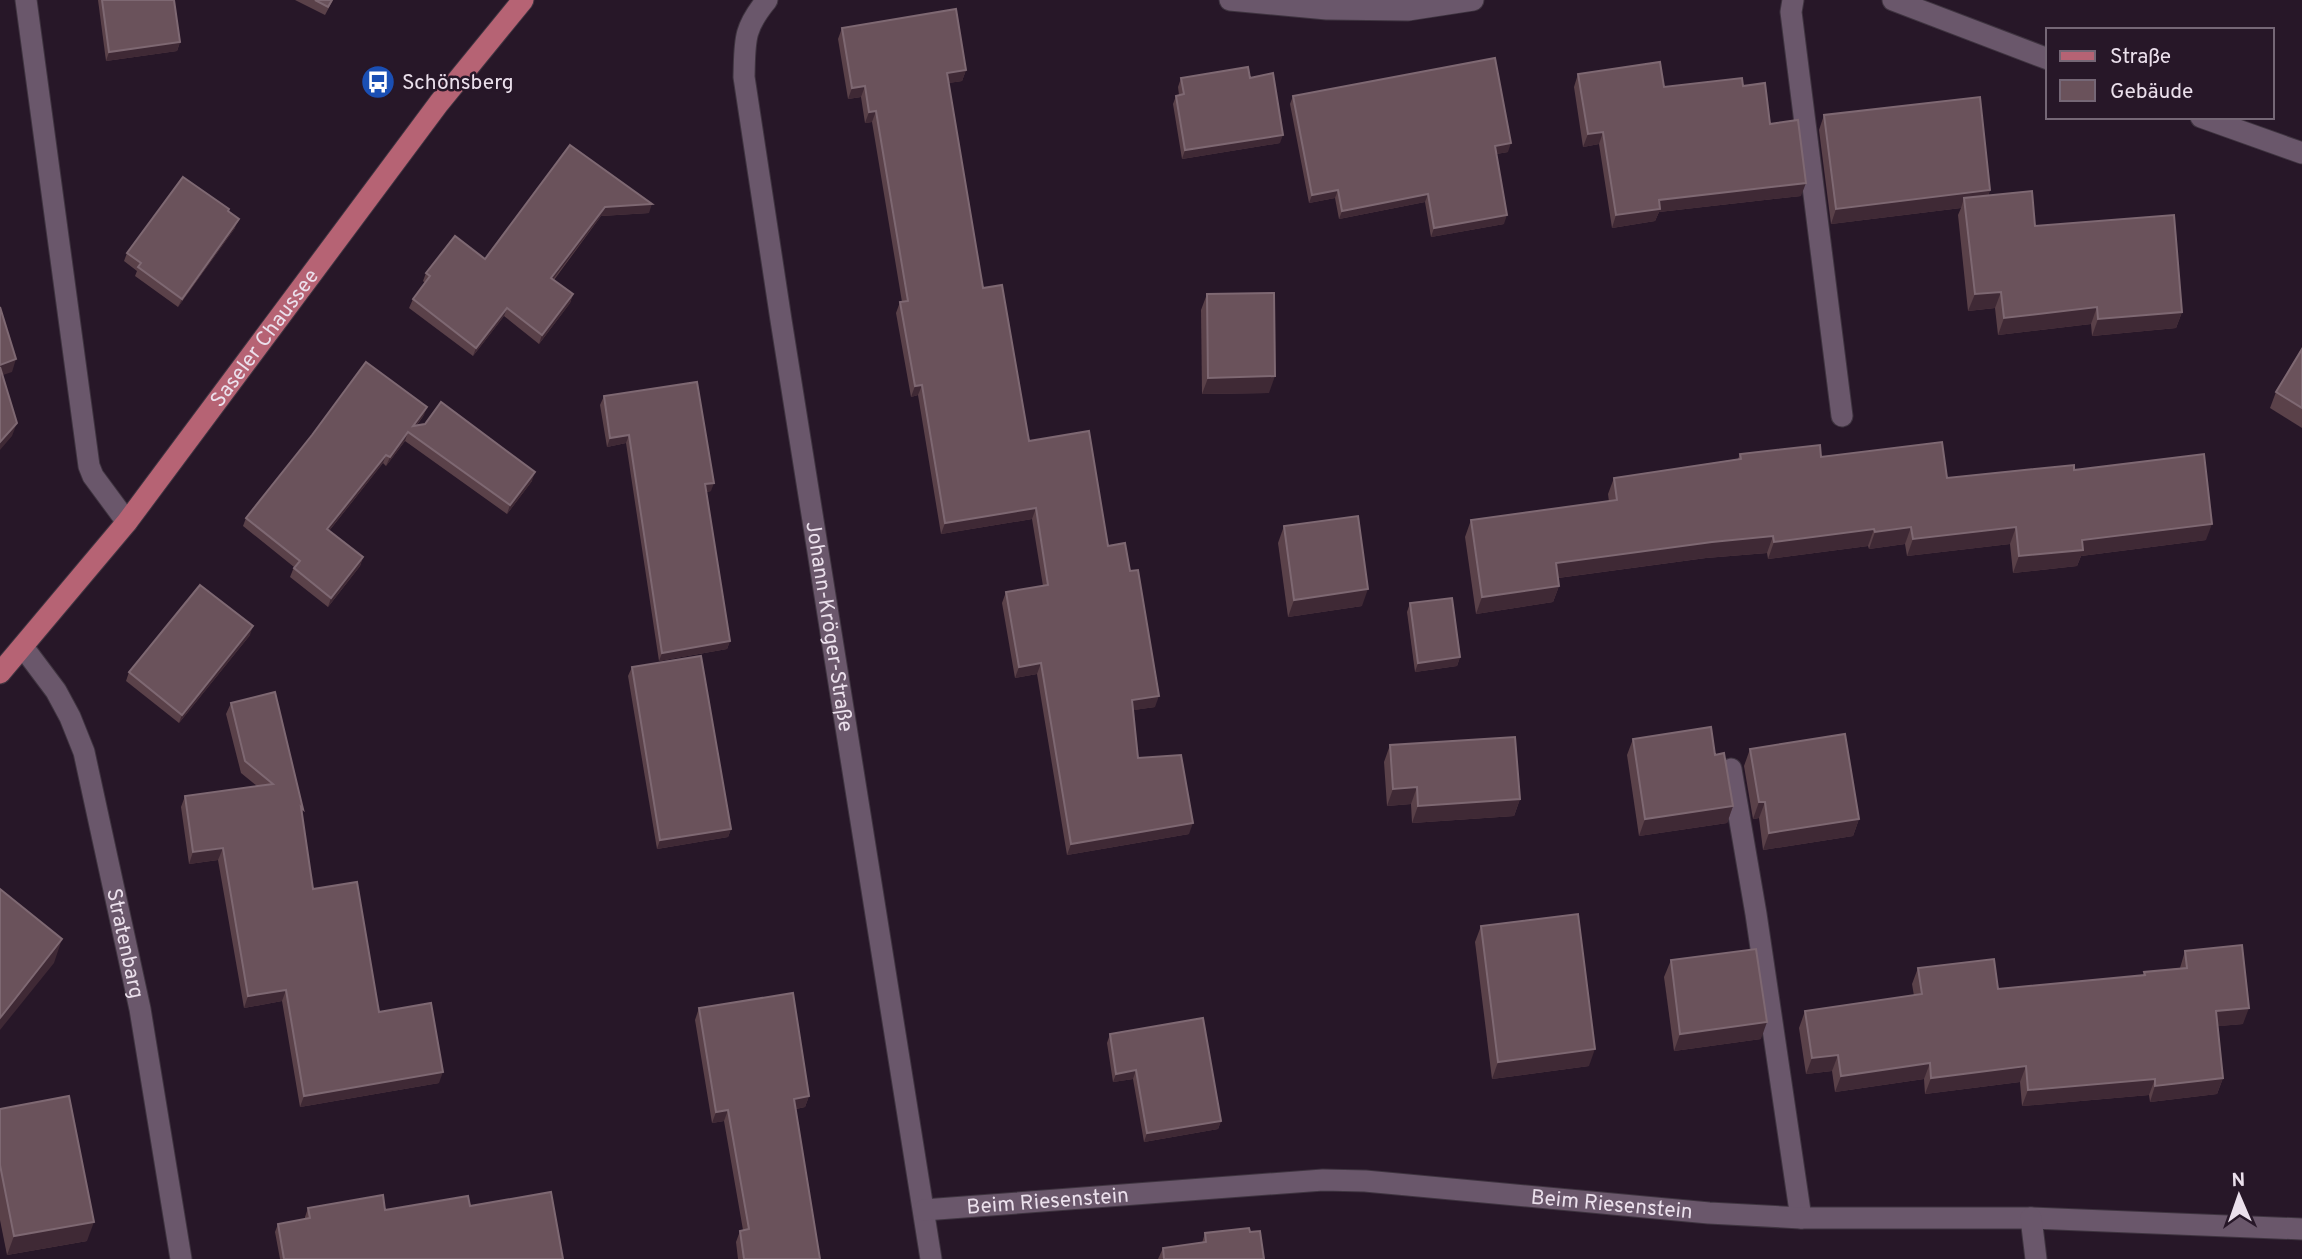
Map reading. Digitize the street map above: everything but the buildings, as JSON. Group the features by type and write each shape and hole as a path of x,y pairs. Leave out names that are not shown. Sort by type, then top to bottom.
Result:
{"main road":[{"name":"Saseler Chaussee","path":"0,673 127,522 439,103 523,0"}],"street":[{"path":"26,0 89,466 93,476 127,522"},
{"name":"Johann-Kröger-Straße","path":"767,0 752,18 745,39 744,77 780,320 931,1259"},
{"path":"1230,0 1327,9 1408,10 1473,0"},
{"path":"1793,0 1791,12 1842,416"},
{"path":"1893,0 2046,58"},
{"path":"2207,119 2302,153"},
{"name":"Stratenbarg","path":"23,647 56,691 71,717 84,752 140,1009 181,1259"},
{"path":"1731,769 1756,914 1801,1218"},
{"name":"Beim Riesenstein","path":"924,1210 1323,1180 1365,1181 1709,1213 1801,1218 2031,1218 2302,1229"},
{"path":"2031,1218 2036,1259"}],"place":[{"name":"Schönsberg","path":"378,82"}]}
